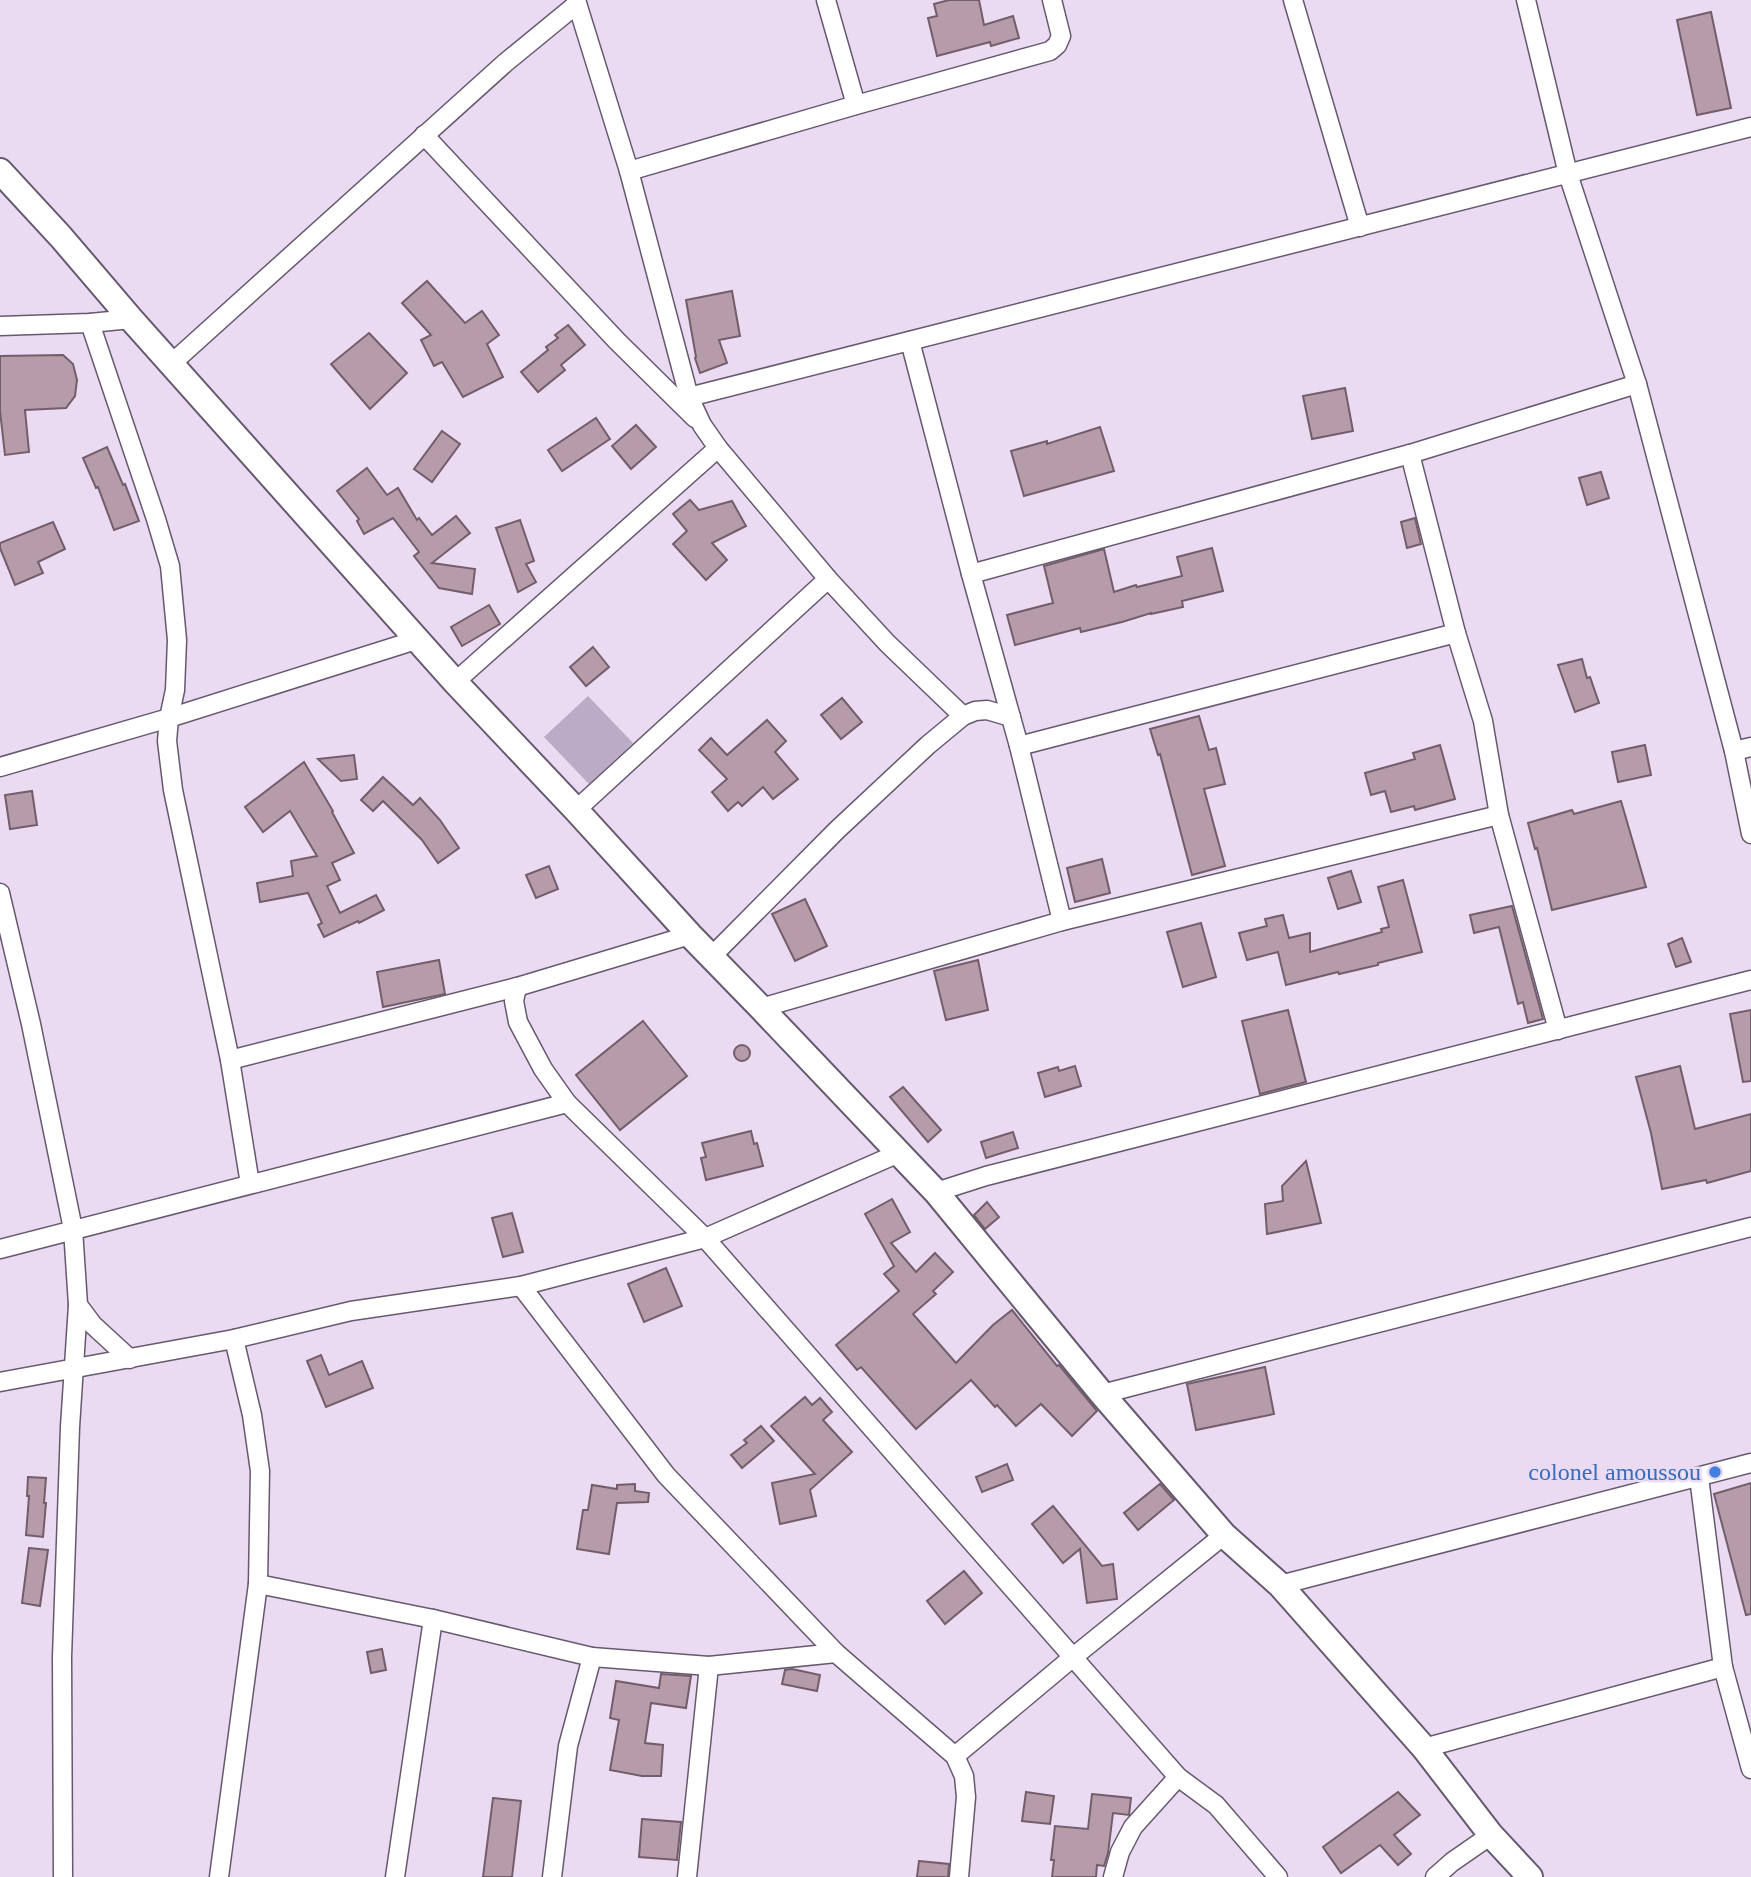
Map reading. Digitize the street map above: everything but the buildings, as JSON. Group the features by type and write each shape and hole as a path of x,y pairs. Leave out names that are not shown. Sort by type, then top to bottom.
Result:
{"street":[{"path":"826,0 856,105"},
{"path":"629,171 1050,51 1061,36 1052,0"},
{"path":"1293,0 1360,227"},
{"path":"1526,0 1568,174 1637,384 1743,749 1751,834"},
{"path":"171,364 505,62 576,2 629,171 689,397 702,425 718,448 828,579 887,642 963,716"},
{"path":"689,397 1751,127"},
{"path":"424,135 617,341 702,425"},
{"path":"0,171 416,640 690,935 936,1192 1102,1394 1224,1535 1280,1585 1424,1748 1491,1835 1530,1877"},
{"path":"0,326 131,319"},
{"path":"90,323 170,566 177,640 175,690 167,741 173,790 230,1060 250,1184"},
{"path":"910,341 1019,746 1062,921"},
{"path":"971,574 1410,454 1637,384"},
{"path":"455,682 718,448"},
{"path":"1410,454 1483,721 1499,815 1558,1030"},
{"path":"576,810 828,579"},
{"path":"1019,746 1457,633"},
{"path":"0,767 169,718 416,640"},
{"path":"712,956 837,831 928,745 963,716 987,710 1011,717"},
{"path":"761,1007 1062,921 1499,815"},
{"path":"0,893 73,1229 78,1304 66,1497 62,1657 63,1877"},
{"path":"230,1060 517,988 690,935"},
{"path":"936,1192 999,1172 1751,980"},
{"path":"517,988 514,1001 518,1022 542,1069 567,1103 705,1238 1178,1777 1216,1805 1278,1877"},
{"path":"0,1249 567,1103"},
{"path":"0,1382 234,1339 351,1311 521,1286 705,1238 899,1153"},
{"path":"1102,1394 1751,1227"},
{"path":"521,1286 666,1475 836,1653 955,1756 964,1776 966,1797 959,1877"},
{"path":"78,1304 93,1325 130,1359"},
{"path":"219,1877 258,1584 260,1471 252,1415 234,1339"},
{"path":"1280,1585 1751,1463"},
{"path":"1699,1477 1723,1667 1751,1769"},
{"path":"955,1756 1224,1535"},
{"path":"258,1584 433,1619 592,1657 709,1666 836,1653"},
{"path":"395,1877 433,1619"},
{"path":"552,1877 568,1746 592,1657"},
{"path":"687,1877 709,1666"},
{"path":"1424,1748 1723,1667"},
{"path":"1113,1877 1120,1852 1133,1827 1178,1777"},
{"path":"1435,1877 1491,1835"}],"shaded area":[{"path":"588,696 633,743 589,784 544,737"}],"place":[{"name":"colonel amoussou","path":"1715,1472"}]}
